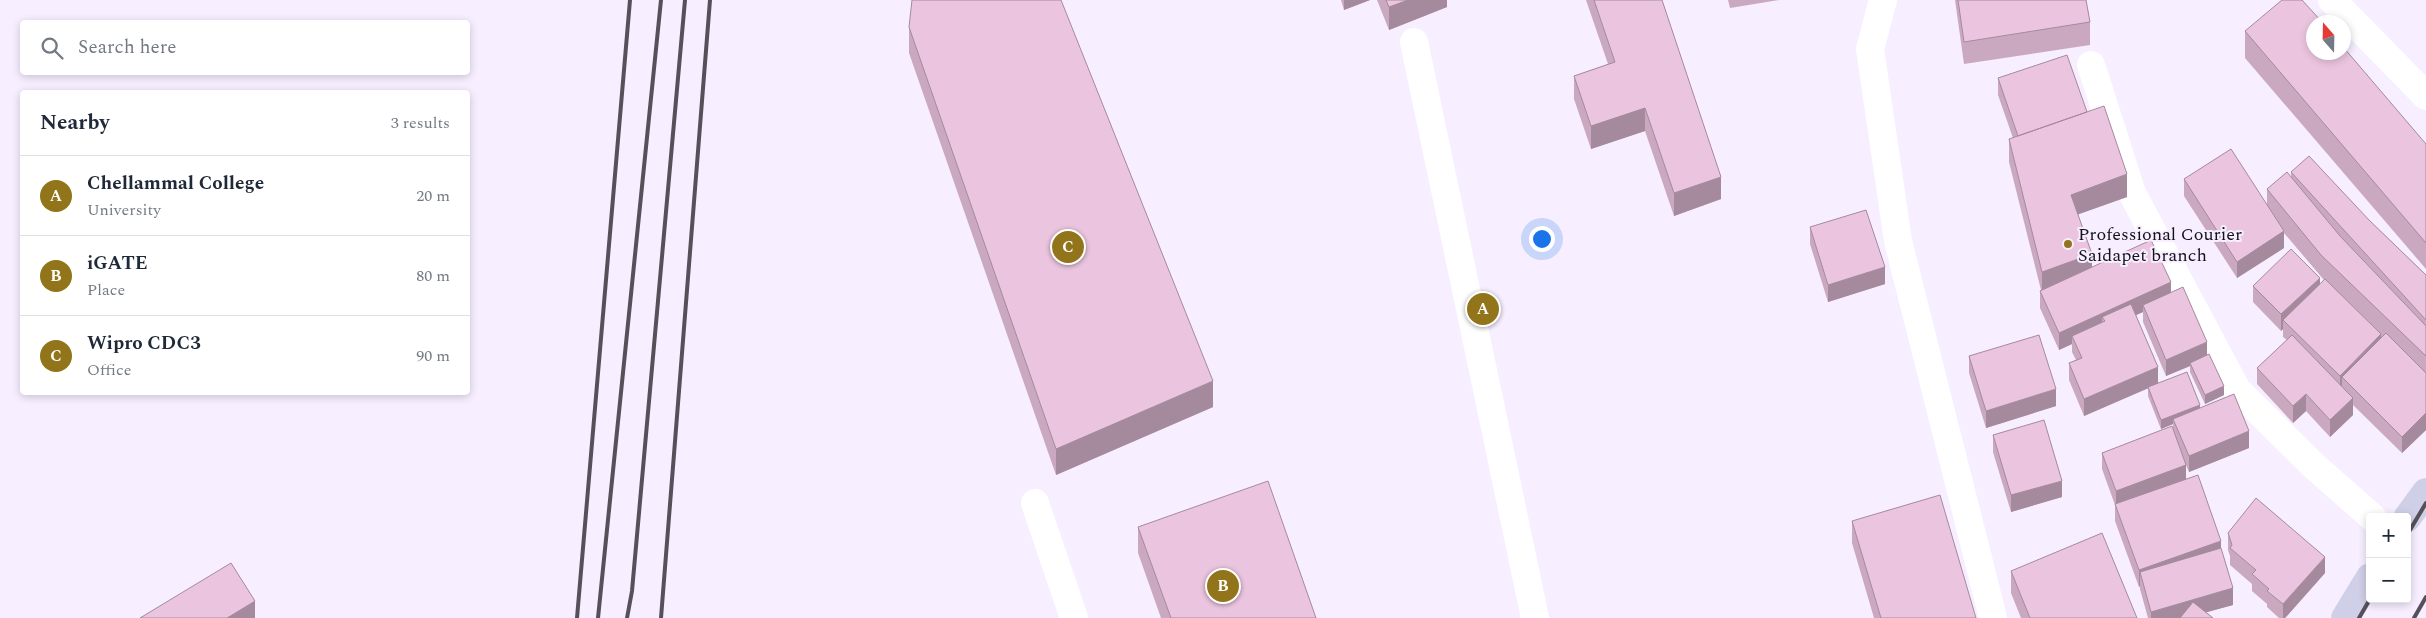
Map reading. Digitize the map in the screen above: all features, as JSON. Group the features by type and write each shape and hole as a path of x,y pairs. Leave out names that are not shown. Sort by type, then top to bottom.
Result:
{"main road":[{"path":"2411,513 2426,492"},
{"path":"2345,618 2366,584"}],"street":[{"path":"1883,0 1870,49 1898,241 1993,618"},
{"path":"2332,0 2426,96"},
{"path":"1414,42 1535,618"},
{"path":"2091,65 2132,194 2237,390 2314,465 2368,513"},
{"path":"1035,503 1074,618"}],"building":[{"path":"912,0 1061,0 1213,381 1056,449 909,27"},
{"path":"1386,0 1408,0 1389,7"},
{"path":"1594,0 1662,0 1721,177 1674,193 1645,108 1591,126 1574,76 1615,62"},
{"path":"1958,0 2086,0 2090,22 1964,42"},
{"path":"2282,0 2302,0 2316,15 2306,15 2306,60 2351,60 2351,56 2426,144 2426,243 2245,31"},
{"path":"2067,55 2087,112 2018,136 1998,78"},
{"path":"2104,106 2127,174 2071,195 2092,254 2042,272 2009,139"},
{"path":"2231,149 2284,231 2237,262 2184,179"},
{"path":"2309,156 2369,220 2426,275 2426,320 2291,172"},
{"path":"2287,172 2340,236 2426,326 2426,356 2321,255 2267,189"},
{"path":"1866,210 1885,267 1828,285 1810,227"},
{"path":"2151,240 2171,282 2059,333 2040,291"},
{"path":"2291,249 2320,278 2281,314 2253,286"},
{"path":"2325,279 2381,334 2340,376 2283,320"},
{"path":"2183,287 2207,342 2166,360 2143,305"},
{"path":"2131,304 2158,367 2084,399 2069,363 2082,358 2072,336 2105,321 2102,317"},
{"path":"2386,333 2426,373 2426,413 2402,437 2342,377"},
{"path":"2039,335 2056,389 1986,411 1969,356"},
{"path":"2292,335 2353,398 2330,420 2306,394 2293,406 2257,368"},
{"path":"2209,354 2224,386 2205,395 2190,363"},
{"path":"2187,372 2200,405 2161,420 2148,387"},
{"path":"2234,394 2249,431 2189,456 2173,419"},
{"path":"2044,420 2062,481 2011,495 1993,435"},
{"path":"2172,426 2186,465 2116,491 2102,453"},
{"path":"2198,475 2221,541 2139,570 2115,504"},
{"path":"1268,481 1316,618 1171,618 1138,527"},
{"path":"1940,495 1976,618 1881,618 1852,521"},
{"path":"2256,498 2325,557 2283,604 2267,591 2269,589 2252,574 2256,570 2230,548 2232,545 2228,533"},
{"path":"2102,533 2137,618 2030,618 2011,571"},
{"path":"2221,548 2233,588 2151,612 2140,572"},
{"path":"231,563 255,601 227,618 140,618"},
{"path":"2193,602 2213,618 2180,618"}],"railway":[{"path":"577,618 630,0"},
{"path":"598,618 661,0"},
{"path":"627,618 632,591 685,0"},
{"path":"661,618 710,0"},
{"path":"2411,528 2426,503"},
{"path":"2414,618 2426,597"},
{"path":"2359,618 2368,603"}],"place":[{"name":"Professional Courier Saidapet branch","path":"2068,244"},
{"name":"Wipro CDC3","path":"1068,247"},
{"name":"Chellammal College","path":"1483,309"},
{"name":"iGATE","path":"1223,586"}]}
